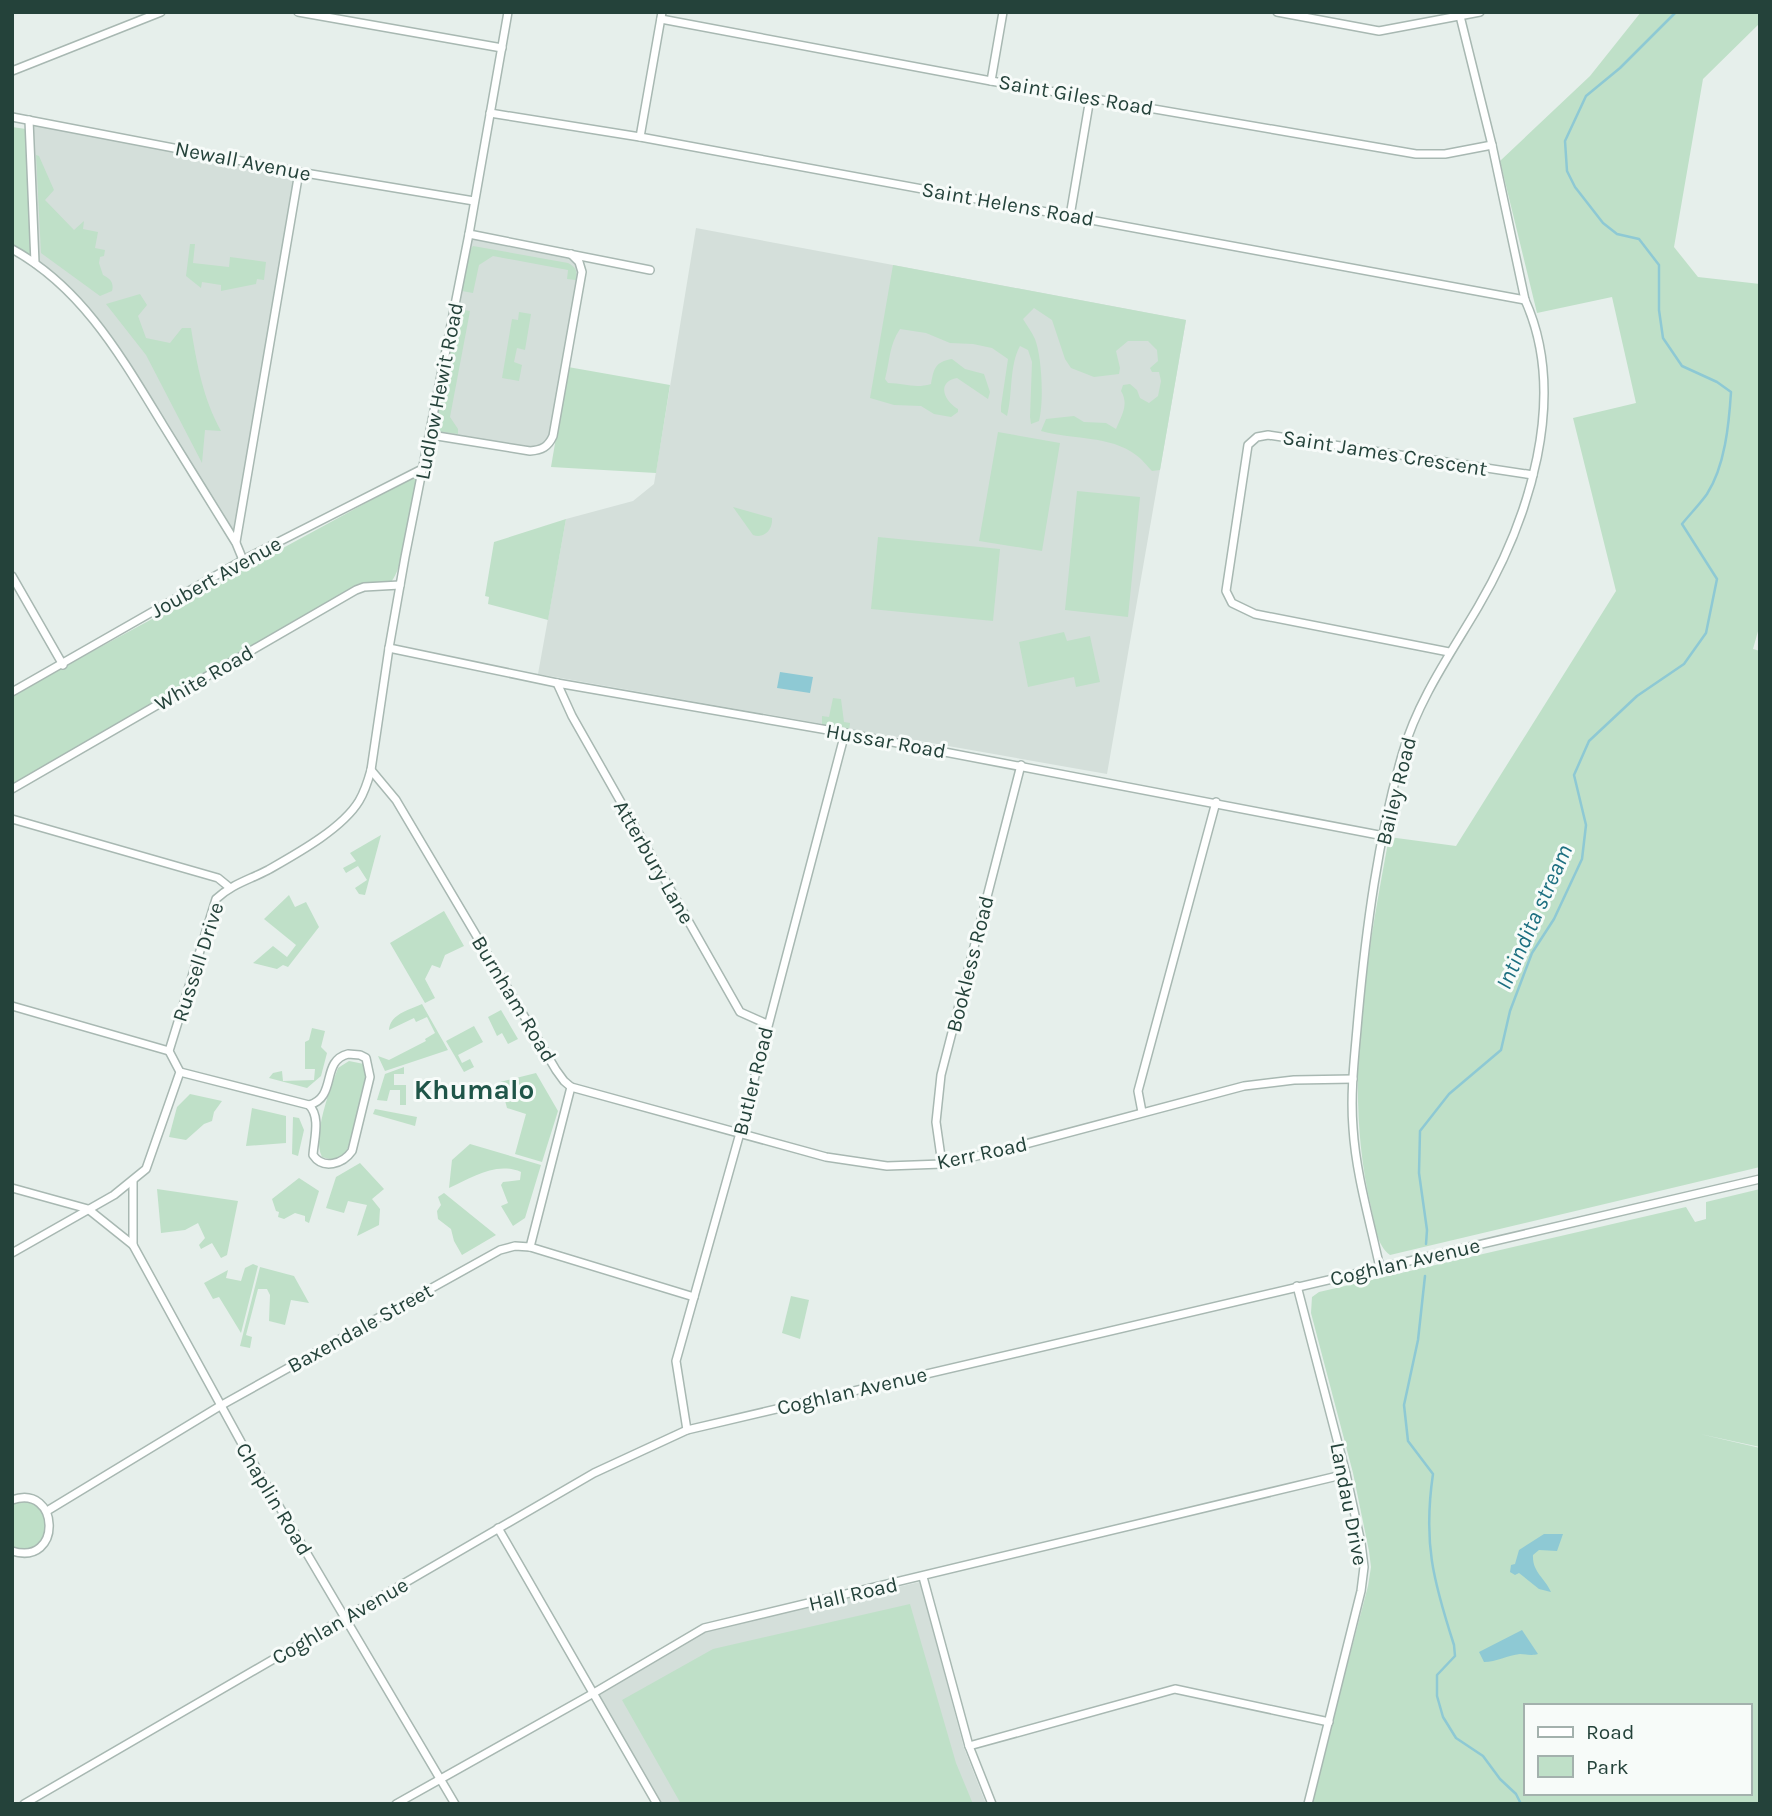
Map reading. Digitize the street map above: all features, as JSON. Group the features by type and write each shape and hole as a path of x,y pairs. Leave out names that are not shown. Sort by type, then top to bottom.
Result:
{"street":[{"path":"12,71 161,12"},
{"path":"298,12 502,48"},
{"name":"Ludlow Hewit Road","path":"371,771 400,585 469,234 508,12"},
{"path":"991,81 1003,12"},
{"path":"1277,12 1379,32 1459,14 1480,12"},
{"name":"Bailey Road","path":"1380,1268 1355,1149 1353,1079 1363,957 1384,836 1410,730 1449,652 1479,606 1513,538 1532,475 1545,392 1535,321 1525,300 1492,145 1459,14"},
{"path":"639,137 662,15"},
{"name":"Saint Giles Road","path":"662,15 991,81 1416,154 1445,154 1492,145"},
{"path":"1070,216 1090,98"},
{"name":"Saint Helens Road","path":"490,113 639,137 1525,300"},
{"name":"Newall Avenue","path":"12,117 299,172 474,201"},
{"path":"29,120 35,264"},
{"path":"236,543 299,172"},
{"path":"469,234 650,270"},
{"path":"12,249 57,280 98,322 236,543 243,560"},
{"path":"430,435 530,452 544,449 549,444 553,436 582,272 579,262 571,254"},
{"name":"Saint James Crescent","path":"1449,652 1255,614 1232,603 1226,591 1248,445 1257,436 1268,435 1532,475"},
{"name":"Joubert Avenue","path":"12,692 243,560 424,468"},
{"path":"12,576 63,665"},
{"name":"White Road","path":"12,789 356,590 400,585"},
{"name":"Hussar Road","path":"389,648 557,683 1021,765 1384,836"},
{"name":"Atterbury Lane","path":"557,683 572,716 740,1012 767,1024"},
{"name":"Butler Road","path":"687,1430 676,1361 740,1133 845,733"},
{"name":"Bookless Road","path":"942,1164 936,1122 942,1075 1021,765"},
{"name":"Russell Drive","path":"169,1051 216,899 229,887 268,870 304,848 339,822 359,801 371,771"},
{"name":"Burnham Road","path":"371,771 396,800 556,1070 571,1087"},
{"path":"1142,1112 1138,1091 1216,802"},
{"path":"12,819 218,878 229,887"},
{"path":"12,1006 169,1051 180,1072 146,1169 114,1195 12,1253"},
{"path":"180,1072 309,1105 315,1111 316,1118 315,1159 323,1163 339,1163 346,1159 354,1146 370,1077 366,1058 360,1055 341,1056 333,1065 324,1097 309,1105"},
{"name":"Kerr Road","path":"571,1087 826,1157 887,1166 942,1164 1267,1082 1353,1079"},
{"path":"530,1247 571,1087"},
{"name":"Chaplin Road","path":"136,1179 133,1245 220,1406 455,1804"},
{"name":"Coghlan Avenue","path":"24,1804 594,1473 687,1430 1760,1179"},
{"path":"12,1188 88,1209 133,1245"},
{"name":"Baxendale Street","path":"47,1511 220,1406 486,1256 515,1246 530,1247 694,1297"},
{"name":"Landau Drive","path":"1297,1286 1346,1475 1364,1567 1361,1591 1308,1804"},
{"name":"Hall Road","path":"396,1804 704,1628 1346,1475"},
{"path":"12,1500 29,1498 39,1503 47,1511 50,1522 50,1533 37,1550 26,1553 12,1551"},
{"path":"498,1528 657,1804"},
{"path":"923,1577 969,1746 992,1804"},
{"path":"969,1746 1177,1689 1329,1722"}],"shaded area":[{"path":"30,122 297,173 235,537 100,322 59,279 36,263"},
{"path":"696,228 1186,320 1107,774 538,674 566,519 633,501 654,484"},
{"path":"471,237 570,256 579,267 550,435 548,442 536,448 433,433"},
{"path":"920,1582 964,1748 986,1804 661,1804 597,1695 706,1631"}],"green space":[{"path":"1641,12 1760,12 1760,23 1703,79 1674,247 1698,277 1760,284 1760,624 1753,649 1760,651 1760,1167 1390,1255 1382,1246 1371,1207 1358,1114 1358,1068 1366,975 1389,837 1456,846 1616,591 1573,418 1636,403 1612,297 1537,313 1500,161 1590,76"},
{"path":"12,127 26,129 32,259 12,247"},
{"path":"36,155 39,156 54,190 45,200 74,230 84,221 83,229 98,232 95,248 105,250 99,263 103,275 111,281 112,291 100,296 41,253"},
{"path":"190,244 195,244 193,263 229,267 230,257 266,262 264,280 257,279 256,284 221,291 221,285 202,282 201,288 186,276"},
{"path":"473,246 568,263 576,270 576,280 567,279 568,270 493,256 479,265 473,293 462,291"},
{"path":"893,265 1186,320 1160,470 1152,471 1136,455 1115,444 1041,431 1046,419 1074,416 1084,422 1106,423 1116,429 1125,405 1121,391 1123,385 1130,384 1137,390 1140,398 1149,403 1158,396 1161,381 1159,372 1152,372 1150,368 1158,361 1157,350 1148,341 1128,341 1116,351 1119,374 1094,377 1071,368 1065,359 1052,320 1034,308 1023,319 1035,339 1041,368 1039,421 1031,424 1032,362 1028,350 1020,346 1017,354 1007,416 1001,412 1001,406 1008,359 992,348 950,343 926,333 900,329 890,353 885,379 888,383 914,386 931,384 936,367 952,359 965,369 984,374 990,392 988,399 957,378 950,380 944,387 946,397 958,409 951,417 934,414 921,406 894,405 870,398"},
{"path":"140,294 147,305 138,316 146,338 170,343 182,328 191,328 205,394 221,431 205,430 202,463 146,355 106,304"},
{"path":"458,309 470,311 450,417 458,429 458,434 435,431"},
{"path":"519,312 531,314 525,350 517,348 514,362 522,365 519,381 502,378 512,319 518,320"},
{"path":"568,367 670,385 656,473 551,467"},
{"path":"998,432 1060,443 1042,551 979,541"},
{"path":"421,473 405,549 390,583 363,584 12,786 12,695"},
{"path":"1077,491 1140,497 1128,617 1065,610"},
{"path":"733,507 772,518 770,529 761,536 753,535"},
{"path":"566,519 548,620 488,604 489,597 485,596 494,542"},
{"path":"878,537 1000,549 993,621 871,609"},
{"path":"1064,632 1067,641 1090,636 1100,682 1076,687 1074,677 1028,687 1019,642"},
{"path":"833,698 841,699 844,722 850,723 849,732 822,727 822,716 829,717"},
{"path":"381,835 365,895 359,894 355,888 367,880 358,866 346,873 343,868 356,861 350,853"},
{"path":"289,895 295,907 306,902 319,927 288,967 283,965 277,969 253,963 273,946 287,957 296,945 264,919"},
{"path":"444,911 464,946 445,955 440,968 432,965 425,979 435,998 425,1003 390,943"},
{"path":"422,1004 448,1050 385,1071 378,1056 389,1060 426,1041 425,1039 435,1033 427,1017 416,1022 414,1018 389,1030 396,1016"},
{"path":"501,1010 518,1039 508,1044 502,1033 497,1036 488,1017"},
{"path":"474,1026 483,1042 458,1055 462,1063 470,1059 474,1067 464,1072 446,1041"},
{"path":"312,1028 325,1031 321,1047 327,1053 321,1076 307,1088 269,1078 273,1073 282,1071 283,1081 314,1080 315,1069 305,1069 305,1042 309,1040"},
{"path":"349,1061 364,1064 367,1081 349,1147 344,1155 334,1160 322,1157 319,1137 327,1100 338,1068"},
{"path":"404,1067 404,1074 394,1074 394,1085 406,1085 406,1105 400,1105 400,1090 390,1090 387,1101 377,1100 385,1074"},
{"path":"536,1073 558,1111 542,1162 515,1154 526,1114 507,1108 500,1082"},
{"path":"190,1094 222,1101 214,1112 212,1121 204,1124 186,1140 169,1137 177,1107"},
{"path":"252,1108 286,1116 286,1143 246,1146"},
{"path":"375,1109 417,1117 415,1126 373,1114"},
{"path":"293,1117 299,1118 304,1130 298,1156 292,1154"},
{"path":"470,1144 541,1165 525,1218 513,1226 501,1206 508,1203 501,1185 503,1182 520,1180 521,1172 502,1168 493,1170 449,1188 452,1160"},
{"path":"360,1163 384,1189 372,1199 380,1209 379,1225 357,1236 367,1205 348,1201 344,1213 326,1208 336,1177"},
{"path":"299,1178 319,1191 309,1223 305,1221 305,1216 295,1213 284,1219 278,1217 279,1212 276,1211 272,1199"},
{"path":"157,1189 238,1201 227,1255 221,1258 212,1243 201,1249 199,1245 205,1238 198,1223 185,1230 161,1233"},
{"path":"1760,1189 1760,1447 1700,1434 1760,1448 1760,1804 1311,1804 1371,1567 1353,1473 1311,1313 1312,1297 1319,1292 1686,1207 1695,1222 1706,1219 1706,1202"},
{"path":"444,1193 496,1235 462,1255 451,1229 438,1219 437,1211 441,1205 438,1197"},
{"path":"253,1264 258,1266 241,1333 219,1297 213,1299 204,1283 228,1270 226,1278 241,1281 245,1268"},
{"path":"260,1267 294,1276 309,1303 291,1300 285,1325 269,1321 270,1295 267,1289 258,1289 246,1335 252,1337 250,1348 240,1346"},
{"path":"791,1296 809,1300 800,1339 782,1333"},
{"path":"29,1498 47,1511 50,1533 37,1550 12,1551 12,1500"},
{"path":"910,1604 956,1763 973,1804 681,1804 622,1700 713,1649"}],"water":[{"path":"780,672 813,677 810,693 777,688"},
{"path":"1544,1534 1563,1534 1557,1551 1539,1550 1533,1555 1537,1570 1551,1592 1539,1589 1519,1573 1515,1575 1510,1572 1519,1550"},
{"path":"1522,1630 1538,1654 1520,1654 1484,1662 1479,1652"}],"waterway":[{"name":"Intindita stream","path":"1426,1244 1427,1230 1419,1173 1420,1131 1449,1094 1501,1050 1510,1011 1532,953 1554,919 1582,859 1586,825 1574,775 1589,741 1637,696 1684,664 1706,633 1717,579 1682,524 1707,494 1718,471 1727,431 1731,392 1717,382 1682,366 1663,338 1659,310 1659,265 1639,239 1617,234 1603,223 1575,187 1567,171 1565,141 1586,96 1620,68 1676,12"},
{"path":"1425,1276 1418,1340 1404,1405 1408,1441 1433,1474 1429,1520 1432,1561 1440,1600 1454,1645 1455,1656 1437,1675 1437,1696 1443,1717 1456,1738 1483,1756 1500,1779 1516,1794 1521,1804"}],"district":[{"name":"Khumalo","path":"474,1089"}]}
